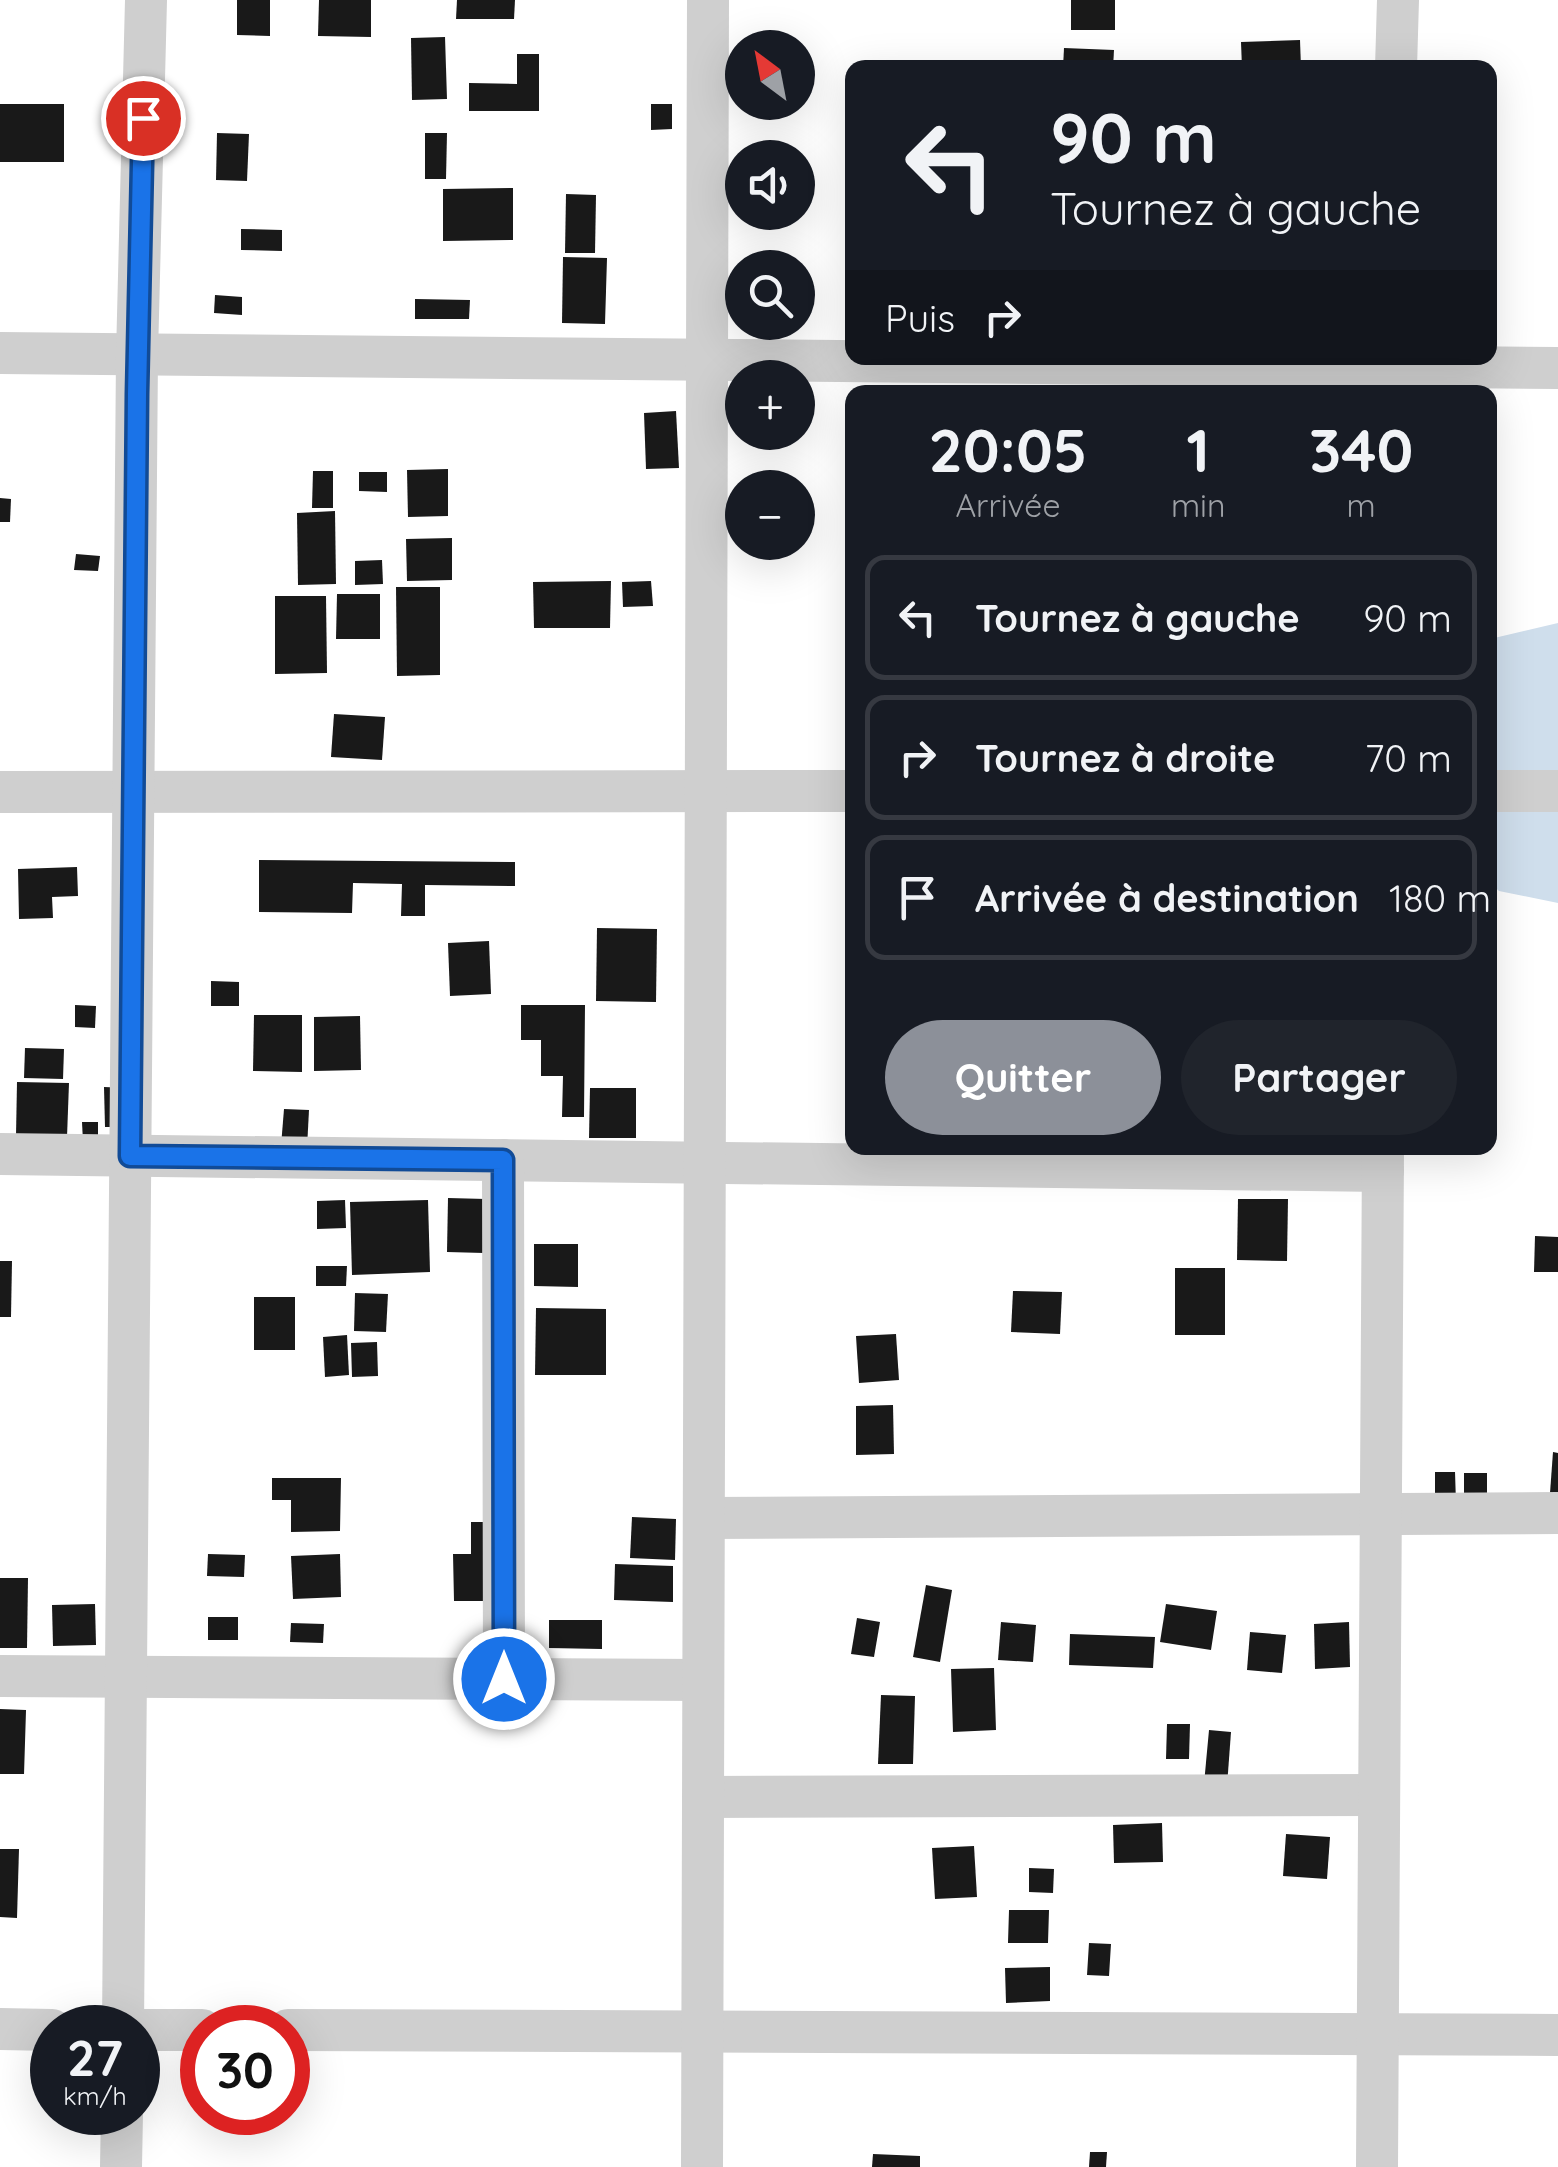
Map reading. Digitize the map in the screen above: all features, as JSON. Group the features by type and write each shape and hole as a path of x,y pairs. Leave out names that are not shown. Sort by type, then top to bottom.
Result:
{"street":[{"path":"123,2005 137,354 146,0"},
{"path":"702,2167 708,0"},
{"path":"1396,60 1398,0"},
{"path":"0,353 845,362"},
{"path":"991,365 1388,372 1558,368"},
{"path":"1497,791 1558,791"},
{"path":"0,792 845,792"},
{"path":"0,1154 705,1162 1383,1159 1377,2167"},
{"path":"503,1160 504,1679"},
{"path":"704,1518 1558,1513"},
{"path":"0,1676 703,1680"},
{"path":"703,1797 1379,1795"},
{"path":"0,2030 30,2030"},
{"path":"310,2030 1558,2035"},
{"path":"122,2135 122,2167"}],"water":[{"path":"1558,623 1558,903 1497,889 1497,637"}],"building":[{"path":"237,0 270,0 270,36 237,35"},
{"path":"319,0 371,0 371,37 318,36"},
{"path":"457,0 515,0 514,19 456,19"},
{"path":"1071,0 1115,0 1115,30 1071,30"},
{"path":"445,37 447,99 412,100 411,38"},
{"path":"1300,40 1301,60 1242,60 1241,42"},
{"path":"1064,48 1114,50 1113,60 1063,60"},
{"path":"517,54 539,54 539,111 469,111 469,83 517,84"},
{"path":"0,104 64,104 64,162 0,162"},
{"path":"651,104 672,104 672,129 651,130"},
{"path":"217,133 249,134 247,181 216,180"},
{"path":"425,133 447,133 446,179 425,179"},
{"path":"513,188 513,240 443,241 443,189"},
{"path":"566,194 596,195 595,253 565,253"},
{"path":"241,229 282,230 282,251 241,250"},
{"path":"563,257 607,258 605,324 562,323"},
{"path":"215,295 242,297 242,315 214,313"},
{"path":"415,299 470,300 469,319 415,319"},
{"path":"676,411 679,468 646,469 644,413"},
{"path":"448,469 448,516 408,517 407,470"},
{"path":"313,471 333,471 333,508 312,508"},
{"path":"359,472 387,472 387,492 359,491"},
{"path":"0,498 11,499 10,522 0,522"},
{"path":"335,511 336,584 298,585 297,513"},
{"path":"452,538 452,580 407,581 406,539"},
{"path":"76,554 100,556 98,571 74,570"},
{"path":"382,560 383,584 355,585 355,561"},
{"path":"611,581 610,628 534,628 533,582"},
{"path":"651,581 653,606 623,607 622,582"},
{"path":"396,587 440,587 440,675 397,676"},
{"path":"337,594 380,594 380,639 336,639"},
{"path":"275,596 326,596 327,673 275,674"},
{"path":"334,714 385,717 382,760 331,757"},
{"path":"259,860 515,862 515,886 425,885 425,916 401,916 402,884 353,883 352,913 259,912"},
{"path":"77,867 78,896 52,897 53,918 19,919 18,869"},
{"path":"597,928 657,929 656,1002 596,1001"},
{"path":"489,941 491,994 450,996 448,943"},
{"path":"211,981 239,982 239,1006 211,1006"},
{"path":"75,1005 96,1006 95,1028 75,1027"},
{"path":"521,1005 585,1005 584,1117 562,1117 563,1076 541,1076 541,1040 521,1040"},
{"path":"254,1015 302,1015 302,1072 253,1071"},
{"path":"360,1016 361,1070 314,1071 314,1017"},
{"path":"25,1048 64,1049 63,1079 24,1078"},
{"path":"17,1082 69,1083 67,1137 16,1136"},
{"path":"104,1087 128,1088 128,1127 105,1127"},
{"path":"590,1088 636,1088 636,1138 589,1138"},
{"path":"284,1109 309,1110 307,1148 281,1146"},
{"path":"82,1122 98,1122 98,1142 83,1142"},
{"path":"448,1198 486,1199 484,1253 447,1252"},
{"path":"1238,1199 1288,1199 1287,1261 1237,1260"},
{"path":"345,1200 346,1228 317,1229 317,1201"},
{"path":"428,1200 430,1272 352,1275 350,1202"},
{"path":"1535,1236 1558,1237 1558,1272 1534,1272"},
{"path":"534,1244 578,1244 578,1287 534,1286"},
{"path":"0,1261 12,1261 11,1317 0,1317"},
{"path":"316,1266 347,1266 346,1286 316,1286"},
{"path":"1175,1268 1225,1268 1225,1335 1175,1335"},
{"path":"1013,1291 1062,1292 1060,1334 1011,1332"},
{"path":"355,1293 388,1294 386,1332 354,1331"},
{"path":"254,1297 295,1297 295,1350 254,1350"},
{"path":"536,1308 606,1309 606,1375 535,1375"},
{"path":"896,1334 899,1380 859,1383 856,1336"},
{"path":"347,1335 349,1375 325,1377 323,1337"},
{"path":"377,1342 378,1376 352,1377 351,1343"},
{"path":"893,1405 894,1454 856,1455 856,1406"},
{"path":"1553,1452 1558,1453 1558,1493 1550,1493"},
{"path":"1435,1472 1455,1472 1456,1503 1435,1504"},
{"path":"1464,1473 1487,1473 1487,1494 1464,1494"},
{"path":"272,1478 341,1478 340,1531 291,1532 291,1500 272,1500"},
{"path":"632,1517 676,1519 675,1560 630,1558"},
{"path":"471,1522 489,1522 490,1601 454,1601 453,1554 471,1554"},
{"path":"208,1554 245,1555 244,1577 207,1576"},
{"path":"340,1554 341,1597 293,1599 291,1556"},
{"path":"615,1564 673,1566 673,1602 614,1600"},
{"path":"0,1578 28,1578 27,1648 0,1648"},
{"path":"926,1585 952,1590 940,1662 913,1657"},
{"path":"95,1604 96,1645 53,1646 52,1605"},
{"path":"1166,1604 1217,1611 1211,1650 1160,1642"},
{"path":"208,1617 238,1617 238,1640 208,1640"},
{"path":"857,1618 880,1622 874,1657 851,1654"},
{"path":"549,1620 602,1620 602,1649 549,1648"},
{"path":"1001,1622 1036,1625 1033,1662 998,1660"},
{"path":"1349,1622 1350,1667 1315,1669 1314,1624"},
{"path":"291,1623 324,1624 323,1643 290,1642"},
{"path":"1250,1632 1286,1635 1282,1673 1247,1670"},
{"path":"1070,1634 1155,1637 1153,1668 1069,1665"},
{"path":"994,1668 996,1730 953,1732 951,1669"},
{"path":"881,1695 915,1696 913,1764 878,1764"},
{"path":"0,1709 26,1710 24,1774 0,1774"},
{"path":"1167,1724 1190,1724 1189,1759 1166,1759"},
{"path":"1209,1730 1231,1732 1227,1786 1204,1784"},
{"path":"1162,1823 1163,1862 1114,1863 1113,1825"},
{"path":"1286,1834 1330,1837 1327,1879 1283,1876"},
{"path":"974,1846 977,1897 935,1899 932,1848"},
{"path":"0,1849 19,1849 17,1918 0,1917"},
{"path":"1029,1868 1054,1869 1053,1893 1029,1892"},
{"path":"1009,1910 1049,1910 1048,1943 1008,1943"},
{"path":"1089,1943 1111,1944 1109,1976 1087,1975"},
{"path":"1050,1967 1050,2001 1006,2003 1005,1968"},
{"path":"1090,2152 1107,2152 1106,2167 1089,2167"},
{"path":"873,2154 920,2156 920,2167 872,2167"}],"route":[{"path":"143,118 130,1156 503,1160 504,1679"}]}
